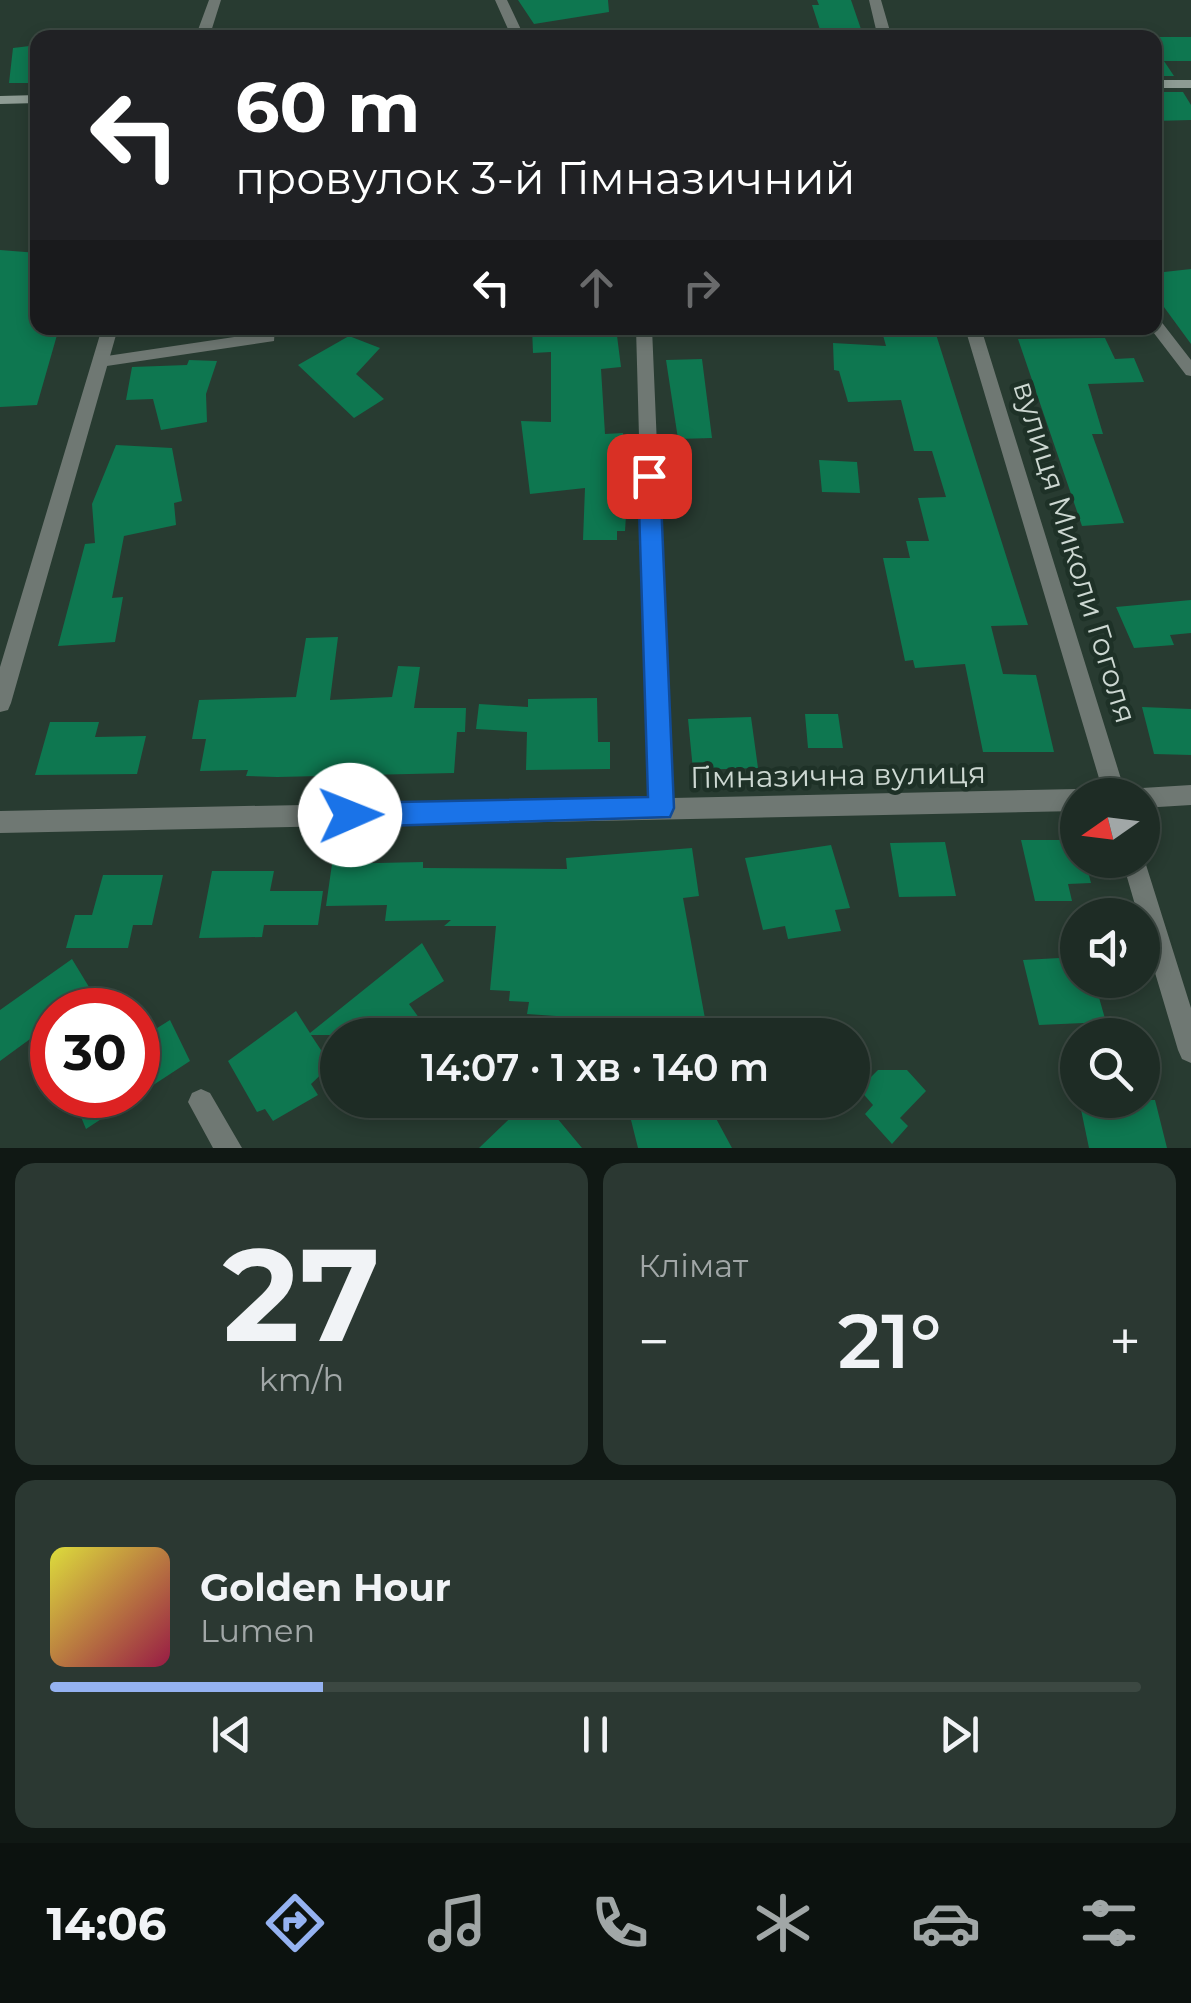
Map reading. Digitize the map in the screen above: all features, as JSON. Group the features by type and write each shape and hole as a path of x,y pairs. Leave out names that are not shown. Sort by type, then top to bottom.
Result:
{"main road":[{"path":"1162,84 1191,84"},
{"path":"0,100 30,99"}],"street":[{"path":"205,30 216,0"},
{"path":"500,0 515,30"},
{"path":"875,0 884,30"},
{"path":"0,702 108,335"},
{"path":"644,335 661,808"},
{"name":"вулиця Миколи Гоголя","path":"975,335 1109,778"},
{"path":"1160,797 1191,795"},
{"name":"Гімназична вулиця","path":"0,822 1060,800"},
{"path":"1139,878 1191,1050"},
{"path":"200,1102 228,1148"}],"lane":[{"path":"1162,333 1191,372"},
{"path":"100,362 269,335"}],"building":[{"path":"518,0 608,0 609,12 534,24"},
{"path":"817,0 851,0 861,30 820,30 812,5 819,5"},
{"path":"1162,37 1191,37 1191,61 1164,61 1174,76 1162,76"},
{"path":"30,46 30,83 9,83 13,48"},
{"path":"1162,92 1183,92 1191,105 1191,120 1162,121"},
{"path":"0,250 30,252 30,335 57,335 37,405 0,407"},
{"path":"1191,269 1191,344 1162,304 1162,272"},
{"path":"532,335 617,335 621,367 601,369 605,434 623,433 628,486 625,531 617,531 617,540 583,540 585,488 530,494 521,421 551,422 551,352 533,353"},
{"path":"883,335 936,335 1028,625 991,626 1003,674 1036,675 1054,752 983,752 965,664 915,668 913,660 905,661 883,558 910,558 906,541 929,541 918,498 946,497 932,451 914,451 901,400 848,402 839,371 834,370 833,343 886,346"},
{"path":"349,336 380,348 356,374 384,399 354,418 298,365"},
{"path":"1105,338 1115,359 1134,358 1144,382 1088,384 1103,434 1092,434 1124,523 1082,526 1018,339"},
{"path":"702,359 712,438 678,439 666,360"},
{"path":"189,360 217,361 206,394 207,422 161,430 153,399 126,400 132,367 187,365"},
{"path":"116,445 172,448 182,501 174,503 176,525 124,536 112,598 123,597 115,642 58,646 85,544 95,543 92,504"},
{"path":"819,460 857,462 860,493 822,492"},
{"path":"1191,600 1191,633 1170,635 1174,645 1134,648 1116,607"},
{"path":"338,637 330,700 392,697 398,666 420,667 414,708 466,708 465,732 457,732 454,773 277,777 246,776 248,770 200,771 206,739 192,739 199,700 296,697 306,638"},
{"path":"597,698 598,742 610,742 610,769 526,770 527,732 476,729 479,704 528,707 528,699"},
{"path":"1142,707 1191,709 1191,755 1154,754"},
{"path":"805,714 838,714 843,748 808,748"},
{"path":"751,717 758,768 693,770 688,719"},
{"path":"50,722 99,722 95,737 146,736 137,774 35,775"},
{"path":"1021,840 1060,840 1060,878 1090,878 1091,883 1068,884 1071,898 1035,901"},
{"path":"945,842 956,896 899,897 890,843"},
{"path":"831,845 850,908 835,910 841,931 788,939 785,926 763,930 745,858"},
{"path":"692,848 699,896 683,898 705,1018 527,1014 529,1002 509,1001 510,991 490,990 496,926 444,926 451,920 385,921 387,905 326,906 332,864 423,862 423,868 567,869 566,858"},
{"path":"212,871 274,871 270,891 323,891 318,925 264,925 262,937 199,938"},
{"path":"103,875 163,875 152,925 133,925 128,948 66,948 75,915 92,915"},
{"path":"422,943 444,981 409,1004 419,1018 329,1018"},
{"path":"1060,958 1060,998 1099,998 1105,1018 1060,1018 1060,1024 1039,1025 1023,960"},
{"path":"72,959 90,988 31,988"},
{"path":"30,989 30,1039 0,1061 0,1010"},
{"path":"296,1011 310,1033 320,1025 320,1035 311,1035 320,1048 320,1075 311,1084 318,1095 273,1121 265,1109 257,1112 228,1061"},
{"path":"170,1020 190,1061 160,1081 160,1026"},
{"path":"878,1070 907,1070 926,1091 900,1118 908,1126 892,1144 869,1118 873,1105 870,1078"},
{"path":"81,1118 103,1118 86,1129"},
{"path":"510,1118 557,1118 582,1148 479,1148"},
{"path":"630,1118 716,1118 732,1148 638,1148"},
{"path":"1083,1118 1160,1118 1167,1148 1089,1148"}],"route":[{"path":"350,815 661,808 649,476"}]}
